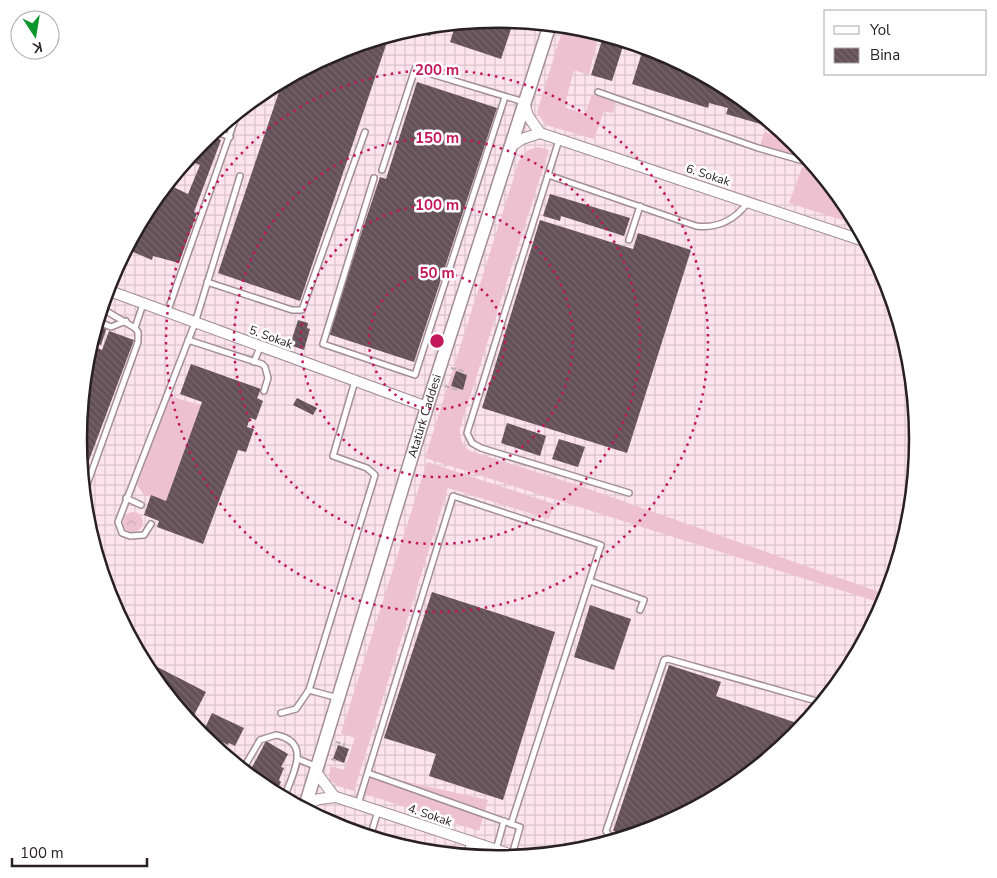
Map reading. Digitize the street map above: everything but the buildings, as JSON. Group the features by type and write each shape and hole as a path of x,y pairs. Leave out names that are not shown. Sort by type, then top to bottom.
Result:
{"street":[{"name":"Atatürk Caddesi","path":"306,803 427,407 548,31"},
{"path":"510,147 522,139 540,133 528,116 524,102"},
{"name":"6. Sokak","path":"540,133 858,239"},
{"name":"5. Sokak","path":"114,293 427,407"},
{"path":"311,805 334,796 317,769"},
{"name":"4. Sokak","path":"334,796 496,850"},
{"path":"470,850 472,843"}],"lane":[{"path":"382,170 415,68 524,102"},
{"path":"598,92 758,148 801,160"},
{"path":"374,178 323,344 416,375 505,97"},
{"path":"167,313 234,124"},
{"path":"207,282 292,310 302,310 365,132"},
{"path":"223,134 230,137"},
{"path":"559,139 472,409 468,424 468,437 472,443 482,448 629,493"},
{"path":"548,175 703,227 736,217 749,202"},
{"path":"151,524 144,535 139,537 122,533 118,522 194,323 240,176"},
{"path":"629,240 640,206"},
{"path":"851,237 855,232"},
{"path":"135,328 143,304"},
{"path":"89,478 138,342 138,332 135,328 108,311"},
{"path":"103,324 111,327 126,321"},
{"path":"188,340 265,367 268,378 264,391"},
{"path":"254,362 260,347"},
{"path":"281,714 296,709 309,690 375,475 367,468 333,456 355,381"},
{"path":"358,804 453,496 601,545 511,824"},
{"path":"126,498 141,505"},
{"path":"590,581 644,600 640,610"},
{"path":"608,835 606,831 664,660 668,659 816,700"},
{"path":"309,690 339,698"},
{"path":"246,764 257,742 276,735 293,742 298,749 298,759 286,791"},
{"path":"298,759 317,769"},
{"path":"368,772 520,827 516,850"},
{"path":"372,831 378,811"},
{"path":"496,850 504,821"}],"path":[{"path":"451,368 463,371 462,373"},
{"path":"445,386 457,390 457,388"},
{"path":"339,742 344,744 343,747"},
{"path":"333,760 339,761"}],"shaded area":[{"path":"472,28 525,28 579,35 631,49 681,70 727,97 749,113 770,130 808,168 841,210 855,233 868,257 888,307 896,332 906,385 910,439 909,466 902,519 896,546 879,596 868,621 841,668 825,690 770,748 727,781 704,795 681,808 631,829 579,843 552,847 525,850 472,850 418,843 366,829 316,808 270,781 248,765 227,748 189,710 156,668 142,645 129,621 109,571 101,546 91,493 87,439 88,412 95,359 101,332 118,282 129,257 156,210 172,188 227,130 270,97 293,83 316,70 366,49 418,35 445,31"}],"green space":[{"path":"562,32 597,40 589,75 574,70 564,107 585,114 592,94 615,102 613,113 604,111 594,139 549,126 544,123 537,112"},
{"path":"764,132 775,134 796,155 760,146"},
{"path":"538,147 549,150 460,428 460,435 465,446 470,451 580,486 880,592 877,602 425,458 519,161 528,150"},
{"path":"802,167 809,169 825,188 847,219 845,221 789,203"},
{"path":"169,396 201,405 166,501 144,495 137,485"},
{"path":"427,462 554,504 549,519 448,488 354,791 338,786 329,780 330,766 344,770 355,738 341,733"},
{"path":"133,512 140,515 143,522 140,529 133,532 126,529 123,522 126,515"},
{"path":"372,774 488,800 479,831 365,794"}]}
